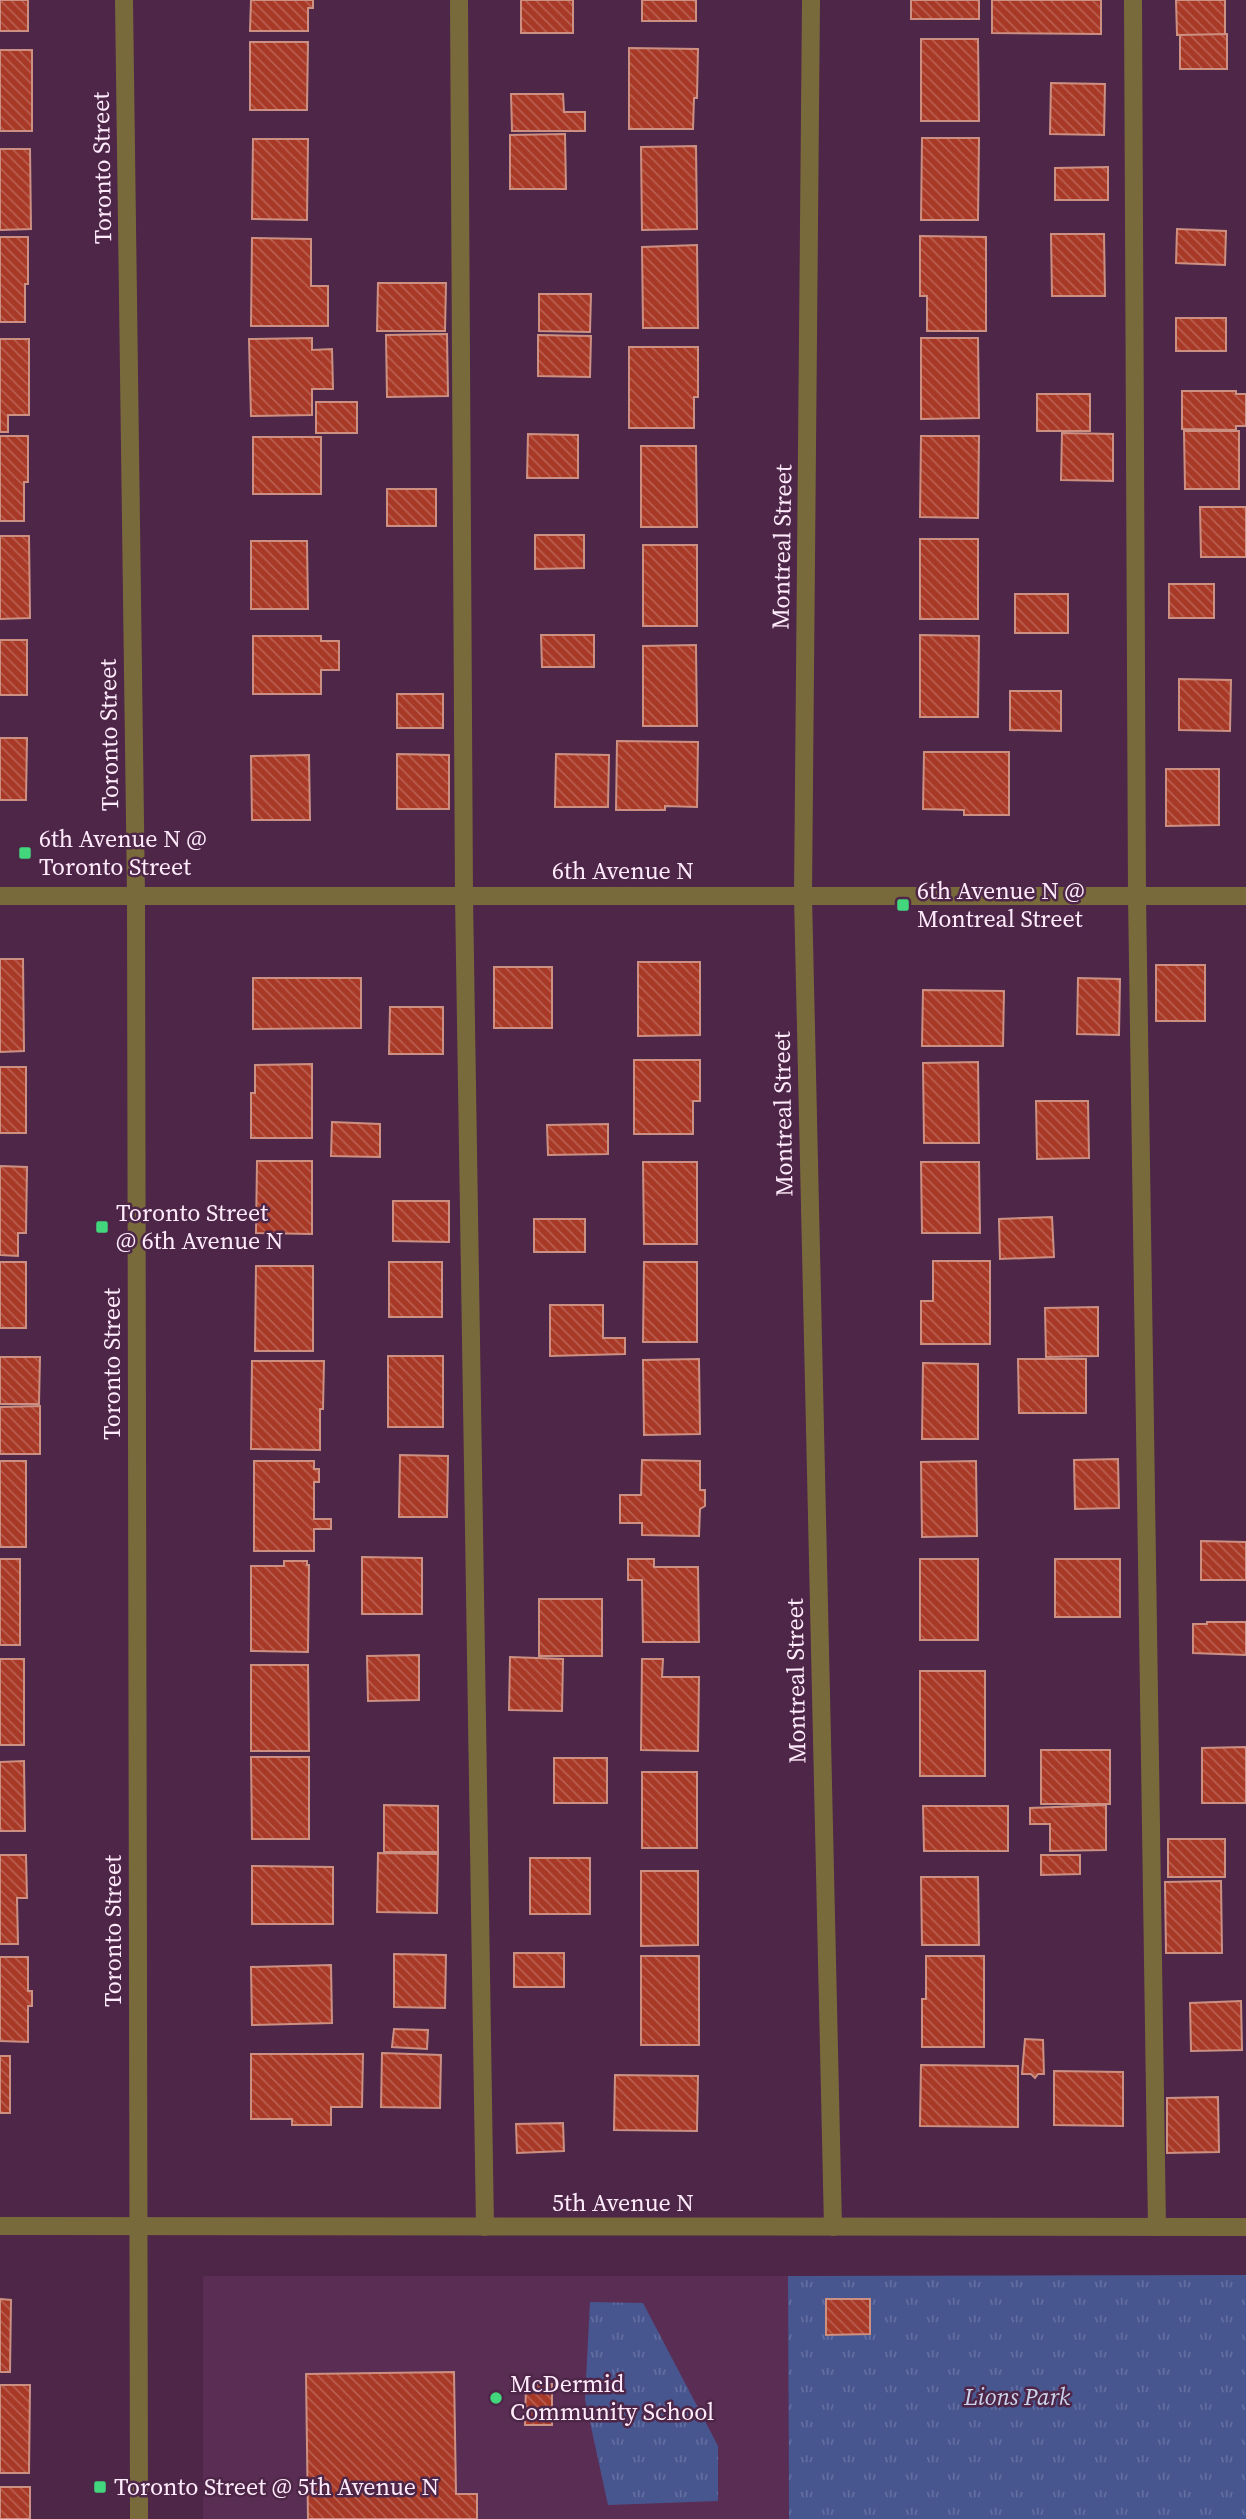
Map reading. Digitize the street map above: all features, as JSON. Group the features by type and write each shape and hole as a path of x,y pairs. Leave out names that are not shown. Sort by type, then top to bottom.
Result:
{"street":[{"name":"Toronto Street","path":"124,0 136,896 139,2519"},
{"path":"459,0 464,896 485,2227"},
{"name":"Montreal Street","path":"811,0 803,896 833,2227"},
{"path":"1133,0 1137,896 1157,2227"},
{"name":"6th Avenue N","path":"0,896 1246,896"},
{"name":"5th Avenue N","path":"0,2227 1246,2227"}],"shaded area":[{"name":"McDermid Community School","path":"203,2276 788,2276 789,2519 203,2519"}],"green space":[{"name":"Lions Park","path":"1246,2275 1246,2519 789,2519 788,2276"},
{"path":"590,2302 643,2303 718,2446 718,2501 608,2505 585,2399"}],"building":[{"path":"0,0 28,0 28,31 0,31"},
{"path":"251,0 313,0 313,8 308,8 308,31 250,31"},
{"path":"521,0 573,0 573,33 521,33"},
{"path":"642,0 696,0 696,21 642,21"},
{"path":"911,0 979,0 979,19 911,19"},
{"path":"992,0 1101,0 1101,34 992,33"},
{"path":"1176,0 1225,0 1225,35 1177,35"},
{"path":"1227,34 1227,69 1180,69 1180,35"},
{"path":"921,39 978,39 979,121 921,121"},
{"path":"250,42 308,42 307,110 250,110"},
{"path":"629,48 698,49 693,129 629,129"},
{"path":"0,50 32,50 32,131 0,131"},
{"path":"1051,83 1105,84 1104,135 1050,134"},
{"path":"511,94 563,94 564,112 585,112 585,131 512,131"},
{"path":"565,134 566,189 510,189 510,135"},
{"path":"922,138 979,138 978,220 921,220"},
{"path":"253,139 308,139 307,220 252,219"},
{"path":"696,146 697,229 642,230 641,147"},
{"path":"0,149 30,149 31,229 0,230"},
{"path":"1108,167 1108,200 1055,200 1055,168"},
{"path":"1177,229 1226,231 1225,265 1176,263"},
{"path":"1051,234 1104,234 1105,296 1052,296"},
{"path":"920,236 986,237 986,331 927,331 927,296 920,296"},
{"path":"0,237 28,237 25,322 0,322"},
{"path":"252,238 311,239 311,286 328,286 328,326 251,326"},
{"path":"697,245 698,328 643,328 642,247"},
{"path":"378,283 446,283 445,331 377,331"},
{"path":"539,294 591,294 590,332 539,331"},
{"path":"1176,318 1226,318 1226,351 1176,351"},
{"path":"447,334 448,396 387,397 386,335"},
{"path":"538,335 591,336 590,377 538,376"},
{"path":"312,338 312,350 332,349 333,389 312,389 312,415 251,416 249,339"},
{"path":"921,338 978,338 979,418 921,419"},
{"path":"0,339 29,339 29,415 8,415 8,432 0,432"},
{"path":"629,347 698,347 698,397 694,397 694,428 629,428"},
{"path":"1182,391 1236,391 1236,394 1246,394 1246,426 1236,426 1236,430 1182,429"},
{"path":"1037,394 1090,394 1090,431 1037,431"},
{"path":"316,402 357,402 357,433 316,433"},
{"path":"1184,431 1239,431 1239,489 1185,489"},
{"path":"1062,433 1113,434 1113,481 1061,480"},
{"path":"528,434 578,435 578,478 527,478"},
{"path":"0,436 28,436 28,482 24,482 24,521 0,521"},
{"path":"921,436 979,436 978,518 920,517"},
{"path":"253,437 321,437 321,494 253,494"},
{"path":"641,446 696,446 697,527 641,527"},
{"path":"387,489 436,489 436,526 387,526"},
{"path":"1200,507 1246,507 1246,557 1201,557"},
{"path":"535,535 584,535 584,568 535,569"},
{"path":"0,536 29,536 30,618 0,619"},
{"path":"920,539 978,539 978,619 920,619"},
{"path":"251,541 307,541 308,609 251,609"},
{"path":"643,545 697,545 697,626 643,626"},
{"path":"1169,584 1214,584 1214,618 1169,618"},
{"path":"1015,594 1068,594 1068,633 1015,633"},
{"path":"541,635 594,635 594,667 542,667"},
{"path":"920,635 979,636 978,717 920,717"},
{"path":"253,636 321,636 321,641 339,641 339,670 321,670 321,694 253,694"},
{"path":"0,640 27,640 27,695 0,695"},
{"path":"696,645 697,726 643,726 643,646"},
{"path":"1179,679 1231,680 1230,731 1179,730"},
{"path":"1010,691 1061,691 1061,731 1010,730"},
{"path":"397,694 443,694 443,728 397,728"},
{"path":"0,738 27,738 26,800 0,800"},
{"path":"617,741 698,742 697,807 665,806 665,810 616,810"},
{"path":"924,752 1009,752 1009,815 964,815 964,810 923,809"},
{"path":"397,754 449,755 449,809 397,809"},
{"path":"556,754 609,755 608,807 555,807"},
{"path":"309,755 310,820 252,820 251,756"},
{"path":"1166,769 1219,769 1219,825 1166,826"},
{"path":"0,959 23,959 24,1051 0,1052"},
{"path":"638,962 700,962 700,1035 638,1036"},
{"path":"1156,965 1205,965 1205,1021 1156,1021"},
{"path":"494,967 552,967 552,1028 494,1028"},
{"path":"253,978 361,978 361,1028 253,1029"},
{"path":"1078,978 1120,979 1119,1035 1077,1034"},
{"path":"923,990 1004,991 1003,1046 922,1046"},
{"path":"390,1007 443,1007 443,1054 389,1054"},
{"path":"634,1060 700,1060 700,1101 693,1101 693,1134 634,1134"},
{"path":"978,1062 979,1143 924,1143 923,1063"},
{"path":"312,1064 312,1138 251,1138 251,1093 255,1093 255,1065"},
{"path":"0,1067 26,1067 26,1133 0,1133"},
{"path":"1036,1101 1088,1101 1089,1158 1037,1159"},
{"path":"332,1122 380,1124 380,1157 331,1156"},
{"path":"608,1124 608,1154 548,1155 547,1125"},
{"path":"257,1161 312,1161 312,1234 256,1233"},
{"path":"643,1162 697,1162 697,1244 644,1244"},
{"path":"921,1162 979,1162 980,1233 922,1233"},
{"path":"0,1166 27,1167 26,1233 18,1233 18,1256 0,1255"},
{"path":"393,1201 449,1201 449,1242 393,1241"},
{"path":"1052,1217 1054,1257 1000,1259 999,1219"},
{"path":"534,1219 585,1219 585,1252 534,1252"},
{"path":"933,1261 990,1261 990,1344 921,1344 921,1301 933,1301"},
{"path":"0,1262 26,1262 26,1328 0,1328"},
{"path":"389,1262 442,1262 442,1317 389,1317"},
{"path":"644,1262 697,1262 697,1342 643,1342"},
{"path":"256,1266 313,1266 313,1351 255,1351"},
{"path":"550,1305 603,1305 603,1338 625,1338 625,1354 550,1356"},
{"path":"1098,1307 1098,1356 1046,1357 1045,1308"},
{"path":"388,1356 443,1356 443,1427 388,1427"},
{"path":"0,1357 40,1357 39,1404 0,1404"},
{"path":"699,1359 700,1434 644,1435 643,1360"},
{"path":"1018,1359 1086,1359 1086,1413 1019,1413"},
{"path":"252,1361 324,1361 320,1450 251,1449"},
{"path":"923,1363 978,1364 978,1439 922,1439"},
{"path":"40,1406 40,1454 0,1454 0,1407"},
{"path":"400,1455 448,1456 447,1517 399,1517"},
{"path":"1118,1459 1119,1508 1075,1509 1074,1460"},
{"path":"642,1460 700,1461 700,1490 705,1490 705,1506 700,1509 699,1536 642,1535 642,1523 620,1523 620,1495 641,1495"},
{"path":"0,1461 26,1461 26,1547 0,1547"},
{"path":"254,1461 314,1461 314,1469 319,1469 319,1482 314,1482 314,1519 331,1519 331,1529 314,1529 314,1551 254,1551"},
{"path":"976,1461 977,1536 922,1537 921,1462"},
{"path":"1201,1541 1246,1542 1246,1580 1201,1580"},
{"path":"362,1557 422,1558 422,1614 362,1614"},
{"path":"0,1559 20,1559 20,1645 0,1645"},
{"path":"628,1559 654,1559 654,1567 698,1567 699,1642 643,1642 642,1580 628,1580"},
{"path":"920,1559 978,1559 978,1640 920,1640"},
{"path":"1055,1559 1120,1559 1120,1617 1055,1617"},
{"path":"284,1561 307,1561 309,1565 308,1652 251,1651 251,1566 284,1566"},
{"path":"539,1599 602,1599 602,1656 539,1656"},
{"path":"1246,1622 1246,1655 1193,1653 1193,1624"},
{"path":"419,1655 419,1700 368,1701 367,1656"},
{"path":"510,1657 563,1659 562,1711 509,1710"},
{"path":"0,1659 24,1659 24,1745 0,1745"},
{"path":"642,1659 663,1659 662,1677 699,1677 698,1751 641,1750"},
{"path":"251,1665 308,1665 309,1751 251,1751"},
{"path":"920,1671 985,1671 985,1776 920,1776"},
{"path":"1246,1747 1246,1803 1202,1803 1202,1748"},
{"path":"1041,1750 1110,1750 1110,1804 1041,1804"},
{"path":"251,1757 309,1757 309,1839 252,1839"},
{"path":"554,1758 607,1758 607,1803 554,1803"},
{"path":"24,1761 25,1831 0,1831 0,1762"},
{"path":"642,1772 697,1772 697,1848 642,1848"},
{"path":"384,1805 438,1806 438,1852 384,1852"},
{"path":"1106,1805 1106,1850 1050,1851 1050,1824 1030,1824 1030,1808"},
{"path":"923,1806 1008,1806 1008,1851 924,1851"},
{"path":"1168,1839 1225,1839 1225,1877 1168,1877"},
{"path":"378,1853 438,1854 437,1913 377,1912"},
{"path":"0,1855 26,1855 27,1898 17,1898 18,1944 0,1944"},
{"path":"1041,1855 1080,1855 1080,1874 1041,1875"},
{"path":"530,1858 590,1858 590,1914 530,1914"},
{"path":"252,1866 333,1867 333,1924 252,1924"},
{"path":"641,1871 698,1871 698,1945 641,1946"},
{"path":"921,1877 978,1877 979,1945 922,1945"},
{"path":"1221,1881 1222,1953 1166,1953 1165,1882"},
{"path":"514,1953 564,1953 564,1987 514,1987"},
{"path":"394,1954 446,1955 445,2008 394,2007"},
{"path":"641,1956 699,1956 699,2045 641,2045"},
{"path":"926,1956 984,1956 984,2047 922,2047 922,1999 926,1999"},
{"path":"0,1957 28,1957 28,1991 32,1991 32,2006 28,2006 28,2042 0,2041"},
{"path":"331,1965 332,2023 252,2025 251,1967"},
{"path":"1241,2001 1242,2050 1191,2051 1190,2003"},
{"path":"394,2029 428,2030 427,2049 392,2047"},
{"path":"1025,2039 1043,2040 1044,2074 1038,2074 1035,2078 1031,2074 1022,2074"},
{"path":"382,2053 441,2055 440,2108 381,2107"},
{"path":"251,2054 363,2054 362,2107 331,2107 331,2125 292,2125 292,2119 251,2119"},
{"path":"0,2056 10,2056 10,2113 0,2113"},
{"path":"921,2065 1018,2066 1018,2127 920,2126"},
{"path":"1054,2071 1123,2072 1123,2126 1054,2125"},
{"path":"615,2075 698,2076 697,2131 614,2130"},
{"path":"1218,2097 1219,2152 1167,2153 1167,2098"},
{"path":"563,2123 564,2151 517,2153 516,2124"},
{"path":"0,2299 11,2300 10,2372 0,2372"},
{"path":"826,2299 870,2299 870,2334 826,2335"},
{"path":"454,2372 456,2494 477,2494 477,2519 308,2519 306,2374"},
{"path":"526,2384 552,2384 552,2425 525,2425"},
{"path":"0,2385 30,2385 29,2473 0,2473"},
{"path":"0,2487 30,2487 30,2519 0,2519"}],"place":[{"name":"6th Avenue N @ Toronto Street","path":"25,853"},
{"name":"6th Avenue N @ Montreal Street","path":"903,905"},
{"name":"Toronto Street @ 6th Avenue N","path":"102,1227"},
{"name":"McDermid Community School","path":"496,2398"},
{"name":"Toronto Street @ 5th Avenue N","path":"100,2487"}]}
